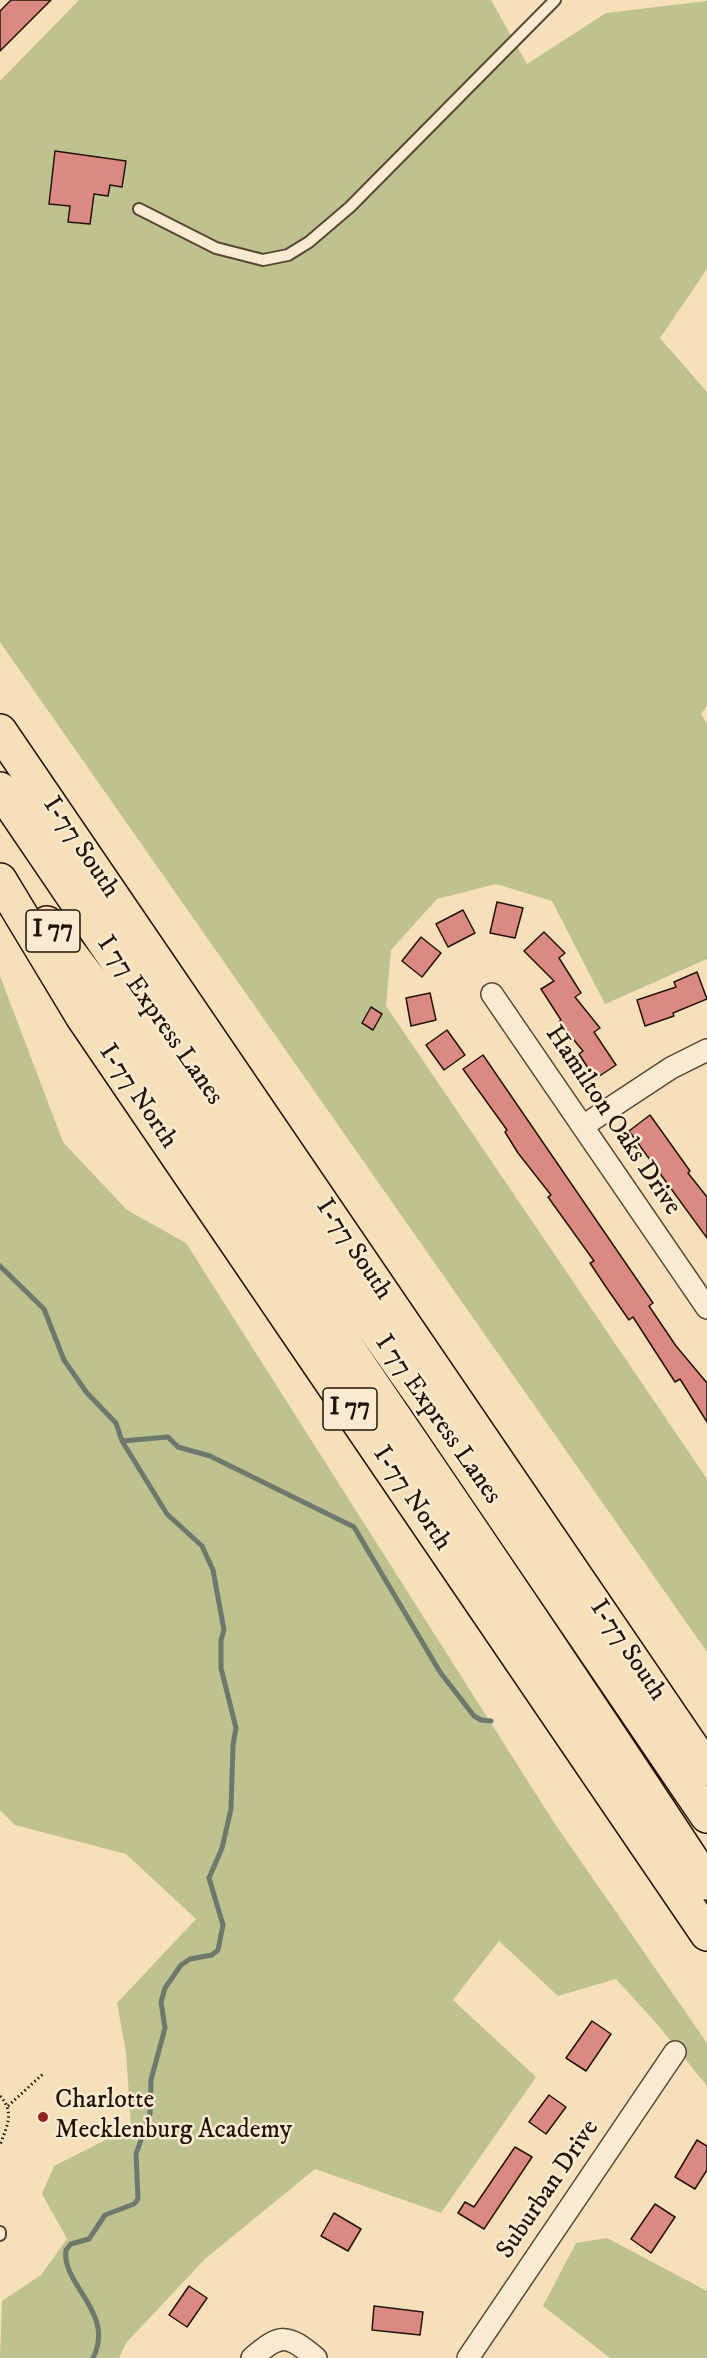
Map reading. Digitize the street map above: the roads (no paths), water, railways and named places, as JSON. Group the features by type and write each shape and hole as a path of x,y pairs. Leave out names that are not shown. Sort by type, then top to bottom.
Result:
{"highway":[{"name":"I-77 South","path":"0,730 707,1769"},
{"name":"I 77 Express Lanes","path":"0,789 147,1005 426,1402 707,1816"},
{"name":"I 77 Express Lanes","path":"0,861 106,1000 299,1277 543,1636 707,1883"},
{"name":"I-77 North","path":"0,880 82,1016 707,1934"}],"street":[{"name":"Hamilton Oaks Drive","path":"492,994 707,1308"},
{"path":"583,1126 671,1068 707,1050"},
{"name":"Suburban Drive","path":"468,2358 675,2052"},
{"path":"252,2358 268,2344 278,2339 288,2338 316,2358"}],"lane":[{"path":"139,209 216,248 263,260 288,255 309,242 350,207 555,0"}],"waterway":[{"path":"0,1266 44,1309 64,1360 87,1393 116,1423 122,1441 167,1514 202,1546 213,1570 224,1630 221,1640 221,1668 236,1728 233,1745 231,1809 222,1848 209,1878 223,1925 218,1950 212,1955 190,1959 181,1965 165,1988 161,2002 165,2028 151,2080 150,2114 136,2154 138,2199 134,2204 105,2215 89,2239 71,2244 66,2250 71,2275 93,2313 98,2327 98,2342 93,2358"},
{"path":"122,1441 168,1437 178,1447 210,1456 354,1527 440,1672 474,1716 481,1720 491,1721"}],"place":[{"name":"Charlotte Mecklenburg Academy","path":"43,2117"}]}
